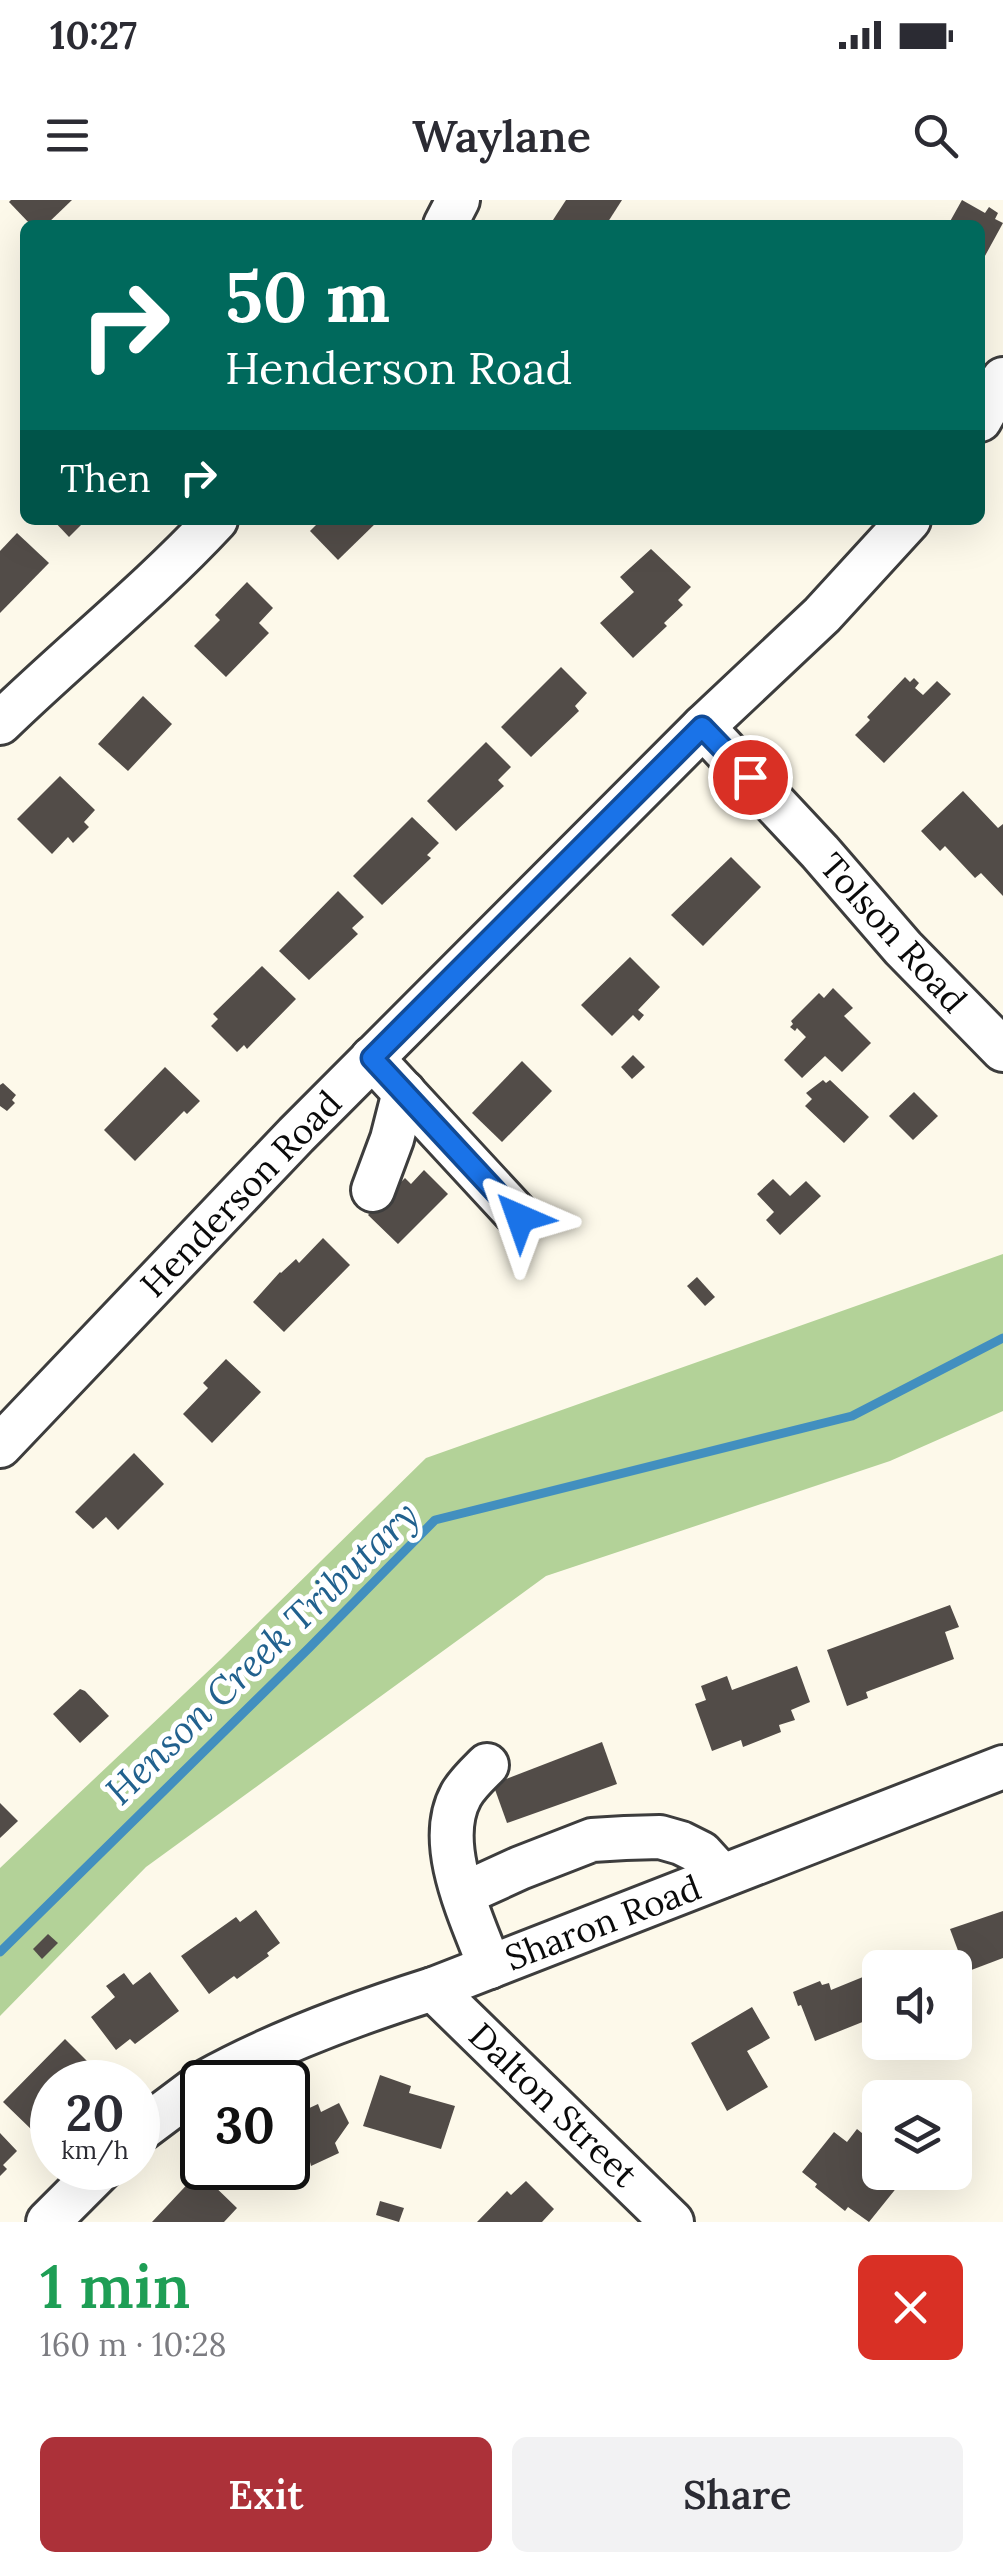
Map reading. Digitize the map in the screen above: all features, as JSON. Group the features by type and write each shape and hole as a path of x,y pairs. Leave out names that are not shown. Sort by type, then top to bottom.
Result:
{"street":[{"path":"985,411 1003,380"},
{"path":"0,722 211,525"},
{"name":"Henderson Road","path":"0,1446 372,1058 702,727 822,615 903,525"},
{"name":"Tolson Road","path":"702,727 1003,1050"},
{"path":"372,1058 520,1218"},
{"path":"373,1190 404,1092"},
{"path":"486,1765 462,1792 453,1815 452,1850 463,1894 490,1967"},
{"name":"Sharon Road","path":"253,2060 391,2002 1003,1766"},
{"path":"463,1894 592,1840 660,1836 702,1853 722,1876"},
{"name":"Dalton Street","path":"433,1989 656,2217"},
{"path":"48,2222 80,2190"}],"green space":[{"path":"1003,1254 1003,1411 890,1461 546,1576 146,1867 0,2016 0,1868 426,1458"}],"building":[{"path":"72,200 51,220 26,220 9,202"},
{"path":"566,200 622,200 609,220 553,220"},
{"path":"962,200 985,213 989,207 998,213 995,219 1003,223 985,256 985,220 951,220"},
{"path":"58,525 81,525 69,537"},
{"path":"316,525 374,525 338,560 310,531"},
{"path":"17,533 49,563 0,613 0,551"},
{"path":"651,549 691,587 678,600 683,605 664,623 667,626 633,658 600,623 634,592 620,577"},
{"path":"247,582 273,608 259,623 269,633 226,677 194,646 220,620 215,615"},
{"path":"561,667 587,693 575,706 579,711 531,757 501,727"},
{"path":"905,677 919,683 915,688 923,695 937,681 951,694 884,763 855,735"},
{"path":"143,696 172,724 128,771 98,744"},
{"path":"486,742 511,767 498,780 504,786 456,831 427,801"},
{"path":"60,776 95,810 84,822 89,827 73,843 68,837 52,854 17,819"},
{"path":"963,791 998,828 1003,824 1003,896 981,873 975,878 945,846 940,851 921,831"},
{"path":"412,817 439,843 427,855 431,858 382,905 353,876"},
{"path":"731,857 761,887 703,946 671,915"},
{"path":"338,891 364,917 352,928 358,934 309,980 279,951"},
{"path":"630,957 660,987 638,1010 644,1015 639,1021 633,1015 612,1036 581,1005"},
{"path":"262,966 296,999 247,1049 244,1045 237,1052 211,1026 218,1019 213,1014"},
{"path":"833,988 853,1008 844,1016 871,1043 842,1072 825,1056 802,1078 784,1060 806,1037 790,1027 791,1021 819,993 824,998"},
{"path":"633,1055 645,1067 632,1079 621,1067"},
{"path":"522,1061 552,1091 502,1142 472,1113"},
{"path":"165,1067 200,1101 187,1114 184,1111 135,1161 104,1130"},
{"path":"823,1080 830,1080 869,1117 844,1143 805,1106 812,1099 806,1093"},
{"path":"3,1083 16,1095 12,1100 15,1103 7,1111 0,1106"},
{"path":"914,1092 938,1116 913,1140 889,1116"},
{"path":"424,1170 448,1194 398,1244 368,1215 405,1178 411,1184"},
{"path":"773,1179 790,1196 806,1181 821,1196 780,1235 766,1220 774,1212 757,1194"},
{"path":"323,1238 350,1265 284,1332 253,1302 280,1272 296,1259 299,1263"},
{"path":"697,1277 715,1297 705,1306 687,1286"},
{"path":"226,1359 261,1392 212,1443 183,1414 208,1388 203,1383"},
{"path":"134,1453 164,1484 118,1530 106,1517 93,1529 75,1512"},
{"path":"950,1605 959,1627 945,1632 954,1659 866,1692 868,1698 847,1706 827,1650"},
{"path":"797,1666 810,1702 791,1710 795,1720 779,1725 781,1732 743,1747 741,1740 712,1751 695,1704 706,1700 701,1686 727,1676 732,1690"},
{"path":"80,1689 109,1716 80,1743 53,1714"},
{"path":"602,1742 617,1784 507,1823 493,1784"},
{"path":"0,1803 18,1821 0,1838"},
{"path":"256,1910 280,1943 237,1979 234,1976 209,1994 181,1956 236,1917 240,1922"},
{"path":"1003,1911 1003,1958 972,1970 972,1950 958,1950 950,1929"},
{"path":"48,1934 58,1943 42,1959 33,1949"},
{"path":"150,1972 179,2011 135,2044 130,2039 116,2050 91,2017 115,1997 106,1986 124,1973 133,1985"},
{"path":"862,1977 862,2022 815,2041 793,1992 820,1981 822,1985 829,1983 831,1990"},
{"path":"752,2007 770,2038 747,2051 768,2087 727,2111 691,2043"},
{"path":"65,2039 86,2060 44,2060"},
{"path":"30,2075 30,2128 3,2102"},
{"path":"380,2075 411,2086 409,2093 455,2106 441,2149 363,2126"},
{"path":"339,2103 349,2123 335,2143 339,2153 311,2166 310,2108 318,2104 321,2112"},
{"path":"857,2129 862,2133 862,2190 895,2190 869,2222 848,2207 845,2211 802,2172 834,2132 847,2142"},
{"path":"0,2133 17,2151 3,2165 7,2169 0,2176"},
{"path":"526,2181 554,2209 542,2222 477,2222 507,2191 511,2195"},
{"path":"182,2190 218,2190 237,2208 224,2222 152,2222"},
{"path":"380,2201 404,2208 399,2222 376,2215"}],"waterway":[{"name":"Henson Creek Tributary","path":"0,1952 435,1520 852,1416 1003,1338"}],"route":[{"path":"520,1218 372,1058 702,727 750,777"}]}
